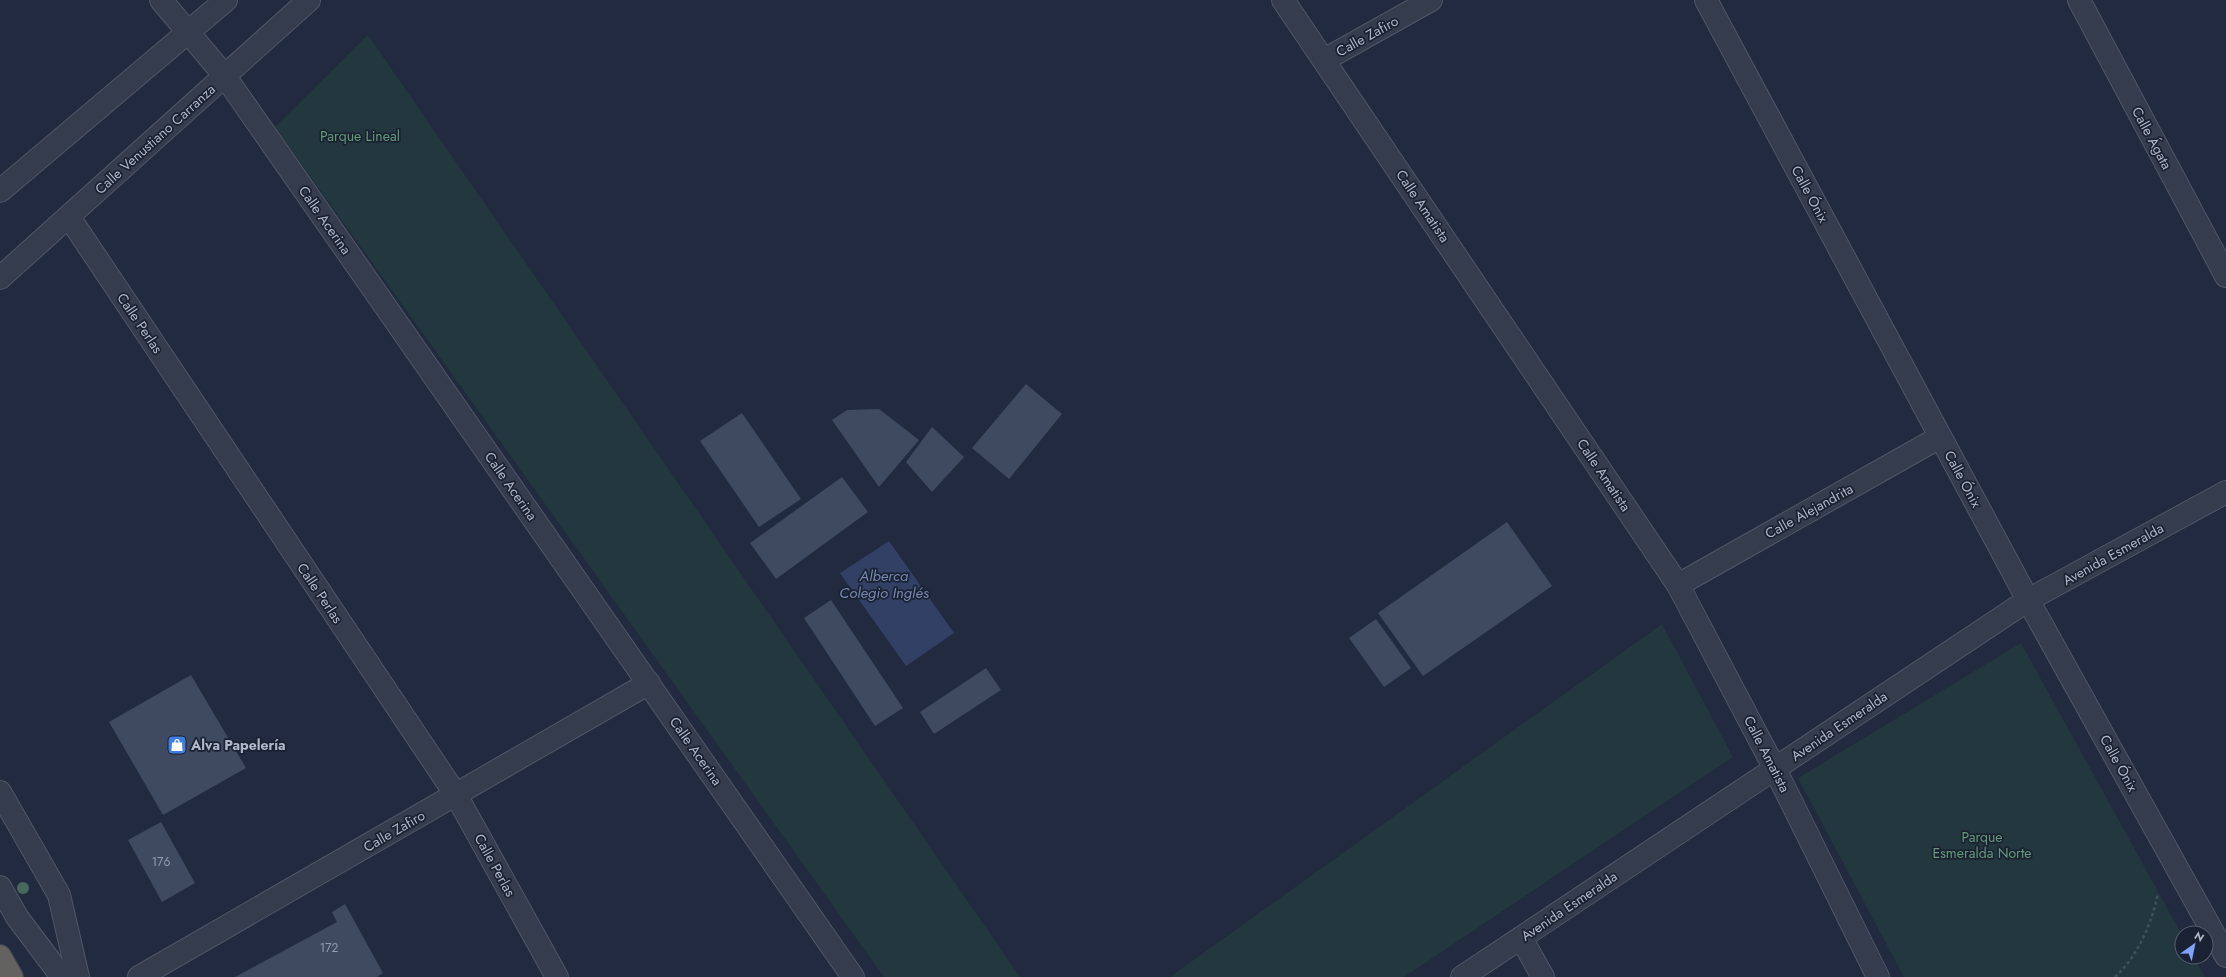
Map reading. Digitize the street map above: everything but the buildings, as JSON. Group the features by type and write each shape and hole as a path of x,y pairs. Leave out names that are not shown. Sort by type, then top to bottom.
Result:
{"highway":[{"path":"0,956 12,977"}],"street":[{"name":"Calle Acerina","path":"161,0 224,75 853,977"},
{"path":"0,191 226,0"},
{"name":"Calle Venustiano Carranza","path":"0,278 309,0"},
{"name":"Calle Amatista","path":"1283,0 1678,585 1775,769 1878,977"},
{"name":"Calle Zafiro","path":"1324,60 1431,0"},
{"name":"Calle Ónix","path":"1706,0 2028,600 2226,956"},
{"name":"Calle Ágata","path":"2079,0 2226,276"},
{"name":"Calle Perlas","path":"69,217 456,795 557,977"},
{"name":"Calle Alejandrita","path":"1678,585 1940,436"},
{"name":"Avenida Esmeralda","path":"1462,977 2028,600 2226,492"},
{"name":"Calle Zafiro","path":"139,977 649,684"},
{"path":"0,792 59,895 78,977"},
{"path":"0,887 17,917 62,977"},
{"path":"1521,938 1542,977"}],"path":[{"path":"2115,977 2142,941 2154,910 2159,891"}],"green space":[{"name":"Parque Lineal","path":"368,35 1020,977 884,977 275,127"},
{"path":"1662,624 1733,757 1404,977 1170,977"},
{"name":"Parque Esmeralda Norte","path":"2021,643 2176,925 2174,925 2174,965 2198,965 2205,977 1904,977 1798,778"}],"water":[{"name":"Alberca Colegio Inglés","path":"889,541 954,633 906,666 840,573"}],"place":[{"name":"Alva Papelería","path":"177,745"}]}
